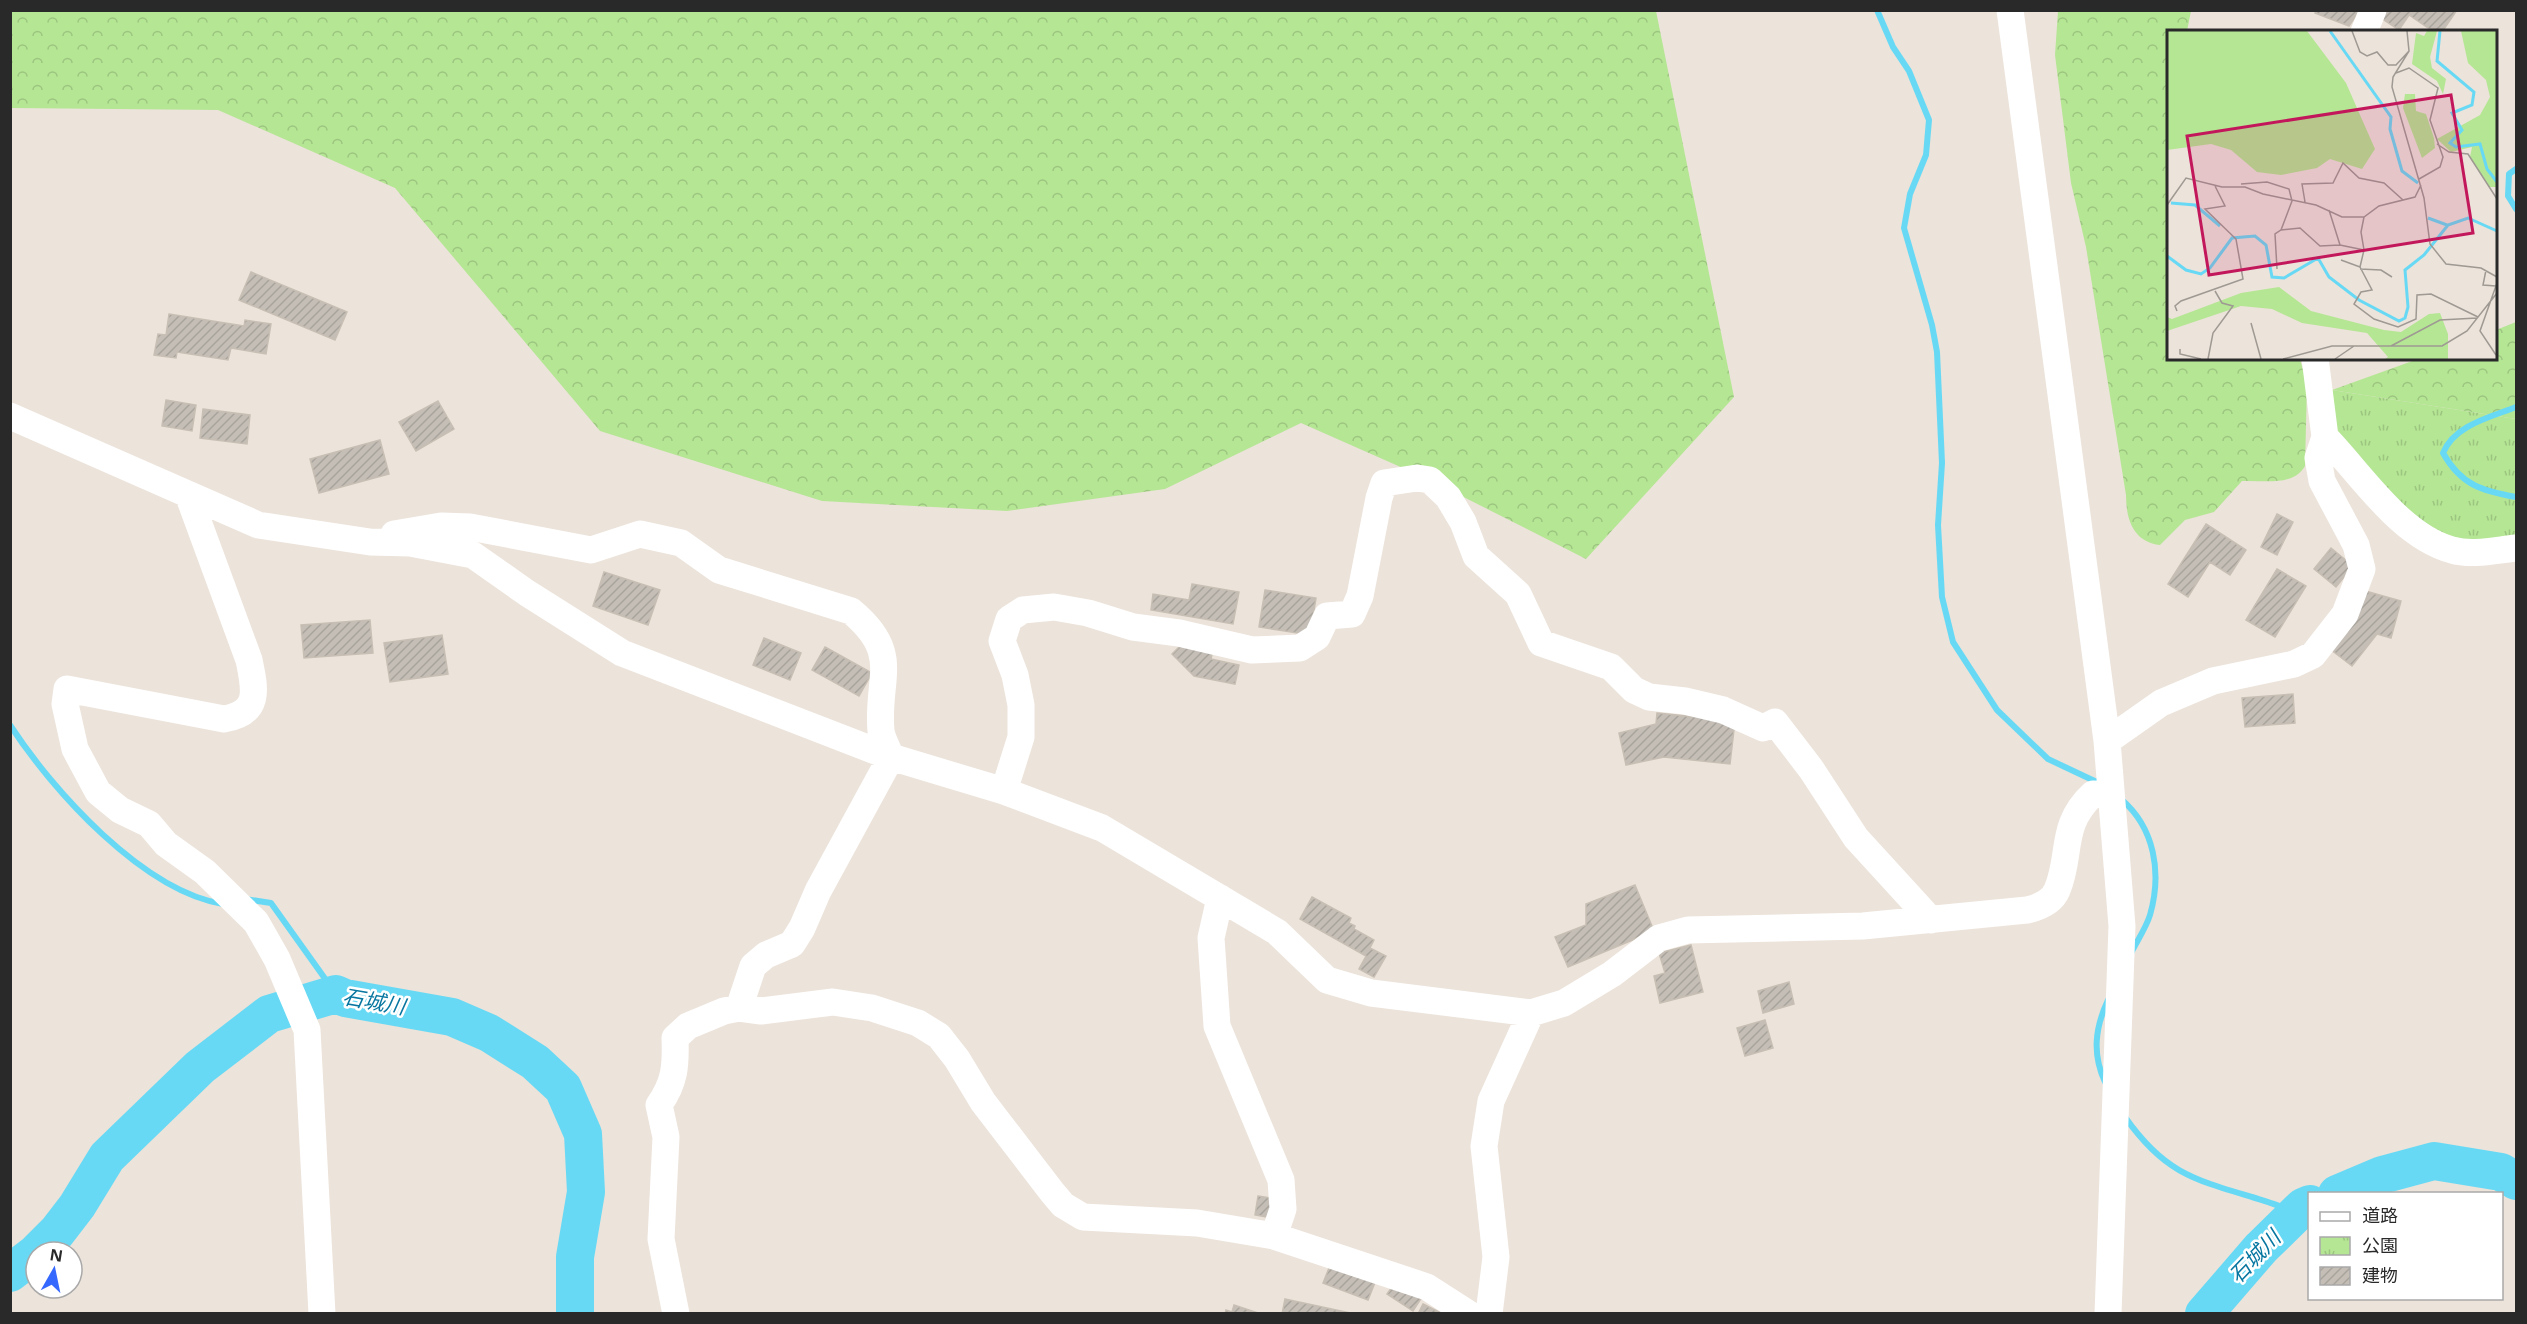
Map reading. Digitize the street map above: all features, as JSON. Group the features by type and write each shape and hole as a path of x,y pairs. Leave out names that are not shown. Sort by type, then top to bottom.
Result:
{"street":[{"path":"2010,10 2107,741 2122,926 2108,1314"},
{"path":"2365,30 2373,10"},
{"path":"2107,741 2161,703 2213,681 2294,664 2313,655 2329,638 2345,614 2362,569 2356,545 2322,481 2318,458 2325,436 2315,360"},
{"path":"10,416 135,470 189,497 258,525 370,542 410,543 473,555 527,593 622,653 891,757 1004,791 1102,828 1277,932 1327,980 1371,993 1531,1013 1564,1003 1612,974 1659,938 1688,930 1863,926 2043,906 2057,891 2066,847 2078,812 2093,794 2110,795"},
{"path":"2325,436 2354,466 2373,493 2421,536 2452,551 2480,552 2517,548"},
{"path":"1004,791 1021,737 1021,705 1015,675 1002,641 1008,619 1023,610 1054,607 1088,613 1133,627 1179,633 1252,650 1300,648 1317,637 1327,616 1352,614 1360,596 1384,483 1417,478 1430,480 1448,497 1463,522 1476,556 1518,594 1541,643 1611,667 1634,690 1649,697 1685,700 1723,710 1763,728 1775,722 1811,769 1856,838 1931,920"},
{"path":"189,497 249,660 254,682 251,706 242,716 224,719 67,690 65,704 75,749 98,792 120,810 149,824 166,844 205,872 256,922 277,959 303,1020 307,1030 314,1121 322,1314"},
{"path":"370,542 394,534 441,526 470,527 591,550 640,534 681,543 719,570 851,611 866,623 878,642 885,673 881,732 891,757"},
{"path":"739,1008 753,966 766,955 792,944 802,928 818,891 891,757"},
{"path":"1220,898 1211,938 1217,1026 1281,1180 1283,1209 1274,1236"},
{"path":"676,1314 661,1239 666,1137 659,1106 671,1088 676,1060 675,1038 688,1026 724,1011 739,1008 761,1011 833,1002 872,1008 918,1023 939,1036 983,1102 1052,1192 1063,1205 1083,1217 1197,1223 1274,1236 1427,1287 1469,1314"},
{"path":"1489,1314 1496,1257 1484,1146 1491,1101 1531,1013"}],"green space":[{"path":"11,11 1656,11 1734,397 1586,559 1430,480 1301,423 1165,489 1007,511 822,501 600,431 395,188 218,110 11,108"},
{"path":"2058,11 2191,11 2187,30 2167,30 2167,360 2300,360 2307,384 2305,466 2300,473 2286,480 2242,481 2214,512 2185,520 2160,545 2151,543 2137,534 2128,513 2086,247 2071,183 2055,55"},
{"path":"2516,322 2516,419 2332,390 2415,360 2497,360 2497,330"},
{"path":"2332,390 2516,419 2516,542 2473,545 2442,536 2396,501 2336,430"}],"building":[{"path":"2316,10 2360,10 2349,26 2315,13"},
{"path":"2387,10 2457,10 2443,30 2431,30 2409,15 2399,30 2381,18"},
{"path":"251,272 347,312 335,340 239,300"},
{"path":"169,314 244,326 245,320 271,324 266,354 231,348 228,360 177,352 176,358 154,355 158,334 166,335"},
{"path":"166,400 196,405 192,431 162,426"},
{"path":"438,401 454,429 416,451 399,422"},
{"path":"203,409 250,415 247,444 200,438"},
{"path":"380,440 389,474 319,493 310,459"},
{"path":"2277,514 2293,522 2277,555 2261,547"},
{"path":"2206,524 2246,550 2230,575 2210,562 2188,597 2168,584"},
{"path":"2331,548 2353,566 2336,587 2314,569"},
{"path":"2277,569 2306,586 2275,637 2246,620"},
{"path":"604,572 660,590 648,625 593,606"},
{"path":"1192,584 1239,592 1233,624 1151,610 1153,594 1189,600"},
{"path":"1265,590 1316,598 1310,635 1259,627"},
{"path":"2362,590 2401,601 2391,638 2377,634 2352,666 2330,649"},
{"path":"370,620 373,653 304,658 301,625"},
{"path":"442,635 448,674 390,682 384,643"},
{"path":"764,638 801,653 790,680 753,665"},
{"path":"1183,643 1213,649 1211,659 1239,665 1235,684 1194,676 1172,654"},
{"path":"825,647 872,673 859,696 812,670"},
{"path":"2293,694 2295,723 2245,727 2242,698"},
{"path":"1657,713 1735,721 1730,764 1664,757 1626,765 1619,733 1656,724"},
{"path":"1635,885 1654,931 1568,967 1555,937 1586,925 1586,904"},
{"path":"1312,897 1351,918 1349,923 1355,926 1354,929 1374,940 1370,948 1386,956 1374,977 1359,969 1366,956 1300,919"},
{"path":"1691,945 1703,992 1660,1003 1654,976 1665,973 1659,953"},
{"path":"1789,982 1794,1004 1763,1013 1758,991"},
{"path":"1765,1020 1773,1048 1745,1056 1737,1028"},
{"path":"1258,1196 1276,1199 1272,1218 1255,1215"},
{"path":"1331,1263 1376,1280 1368,1300 1323,1283"},
{"path":"1396,1281 1422,1297 1413,1311 1387,1294"},
{"path":"1285,1299 1355,1314 1282,1314"},
{"path":"1423,1304 1443,1314 1418,1314"},
{"path":"1234,1305 1261,1314 1225,1314 1226,1310 1232,1312"}],"waterway":[{"path":"1877,10 1893,47 1909,71 1929,120 1926,155 1910,194 1904,228 1932,325 1937,352 1942,463 1938,525 1942,597 1953,642 1997,710 2048,759 2101,784"},
{"path":"2516,169 2509,174 2508,196 2516,209"},
{"path":"2516,407 2464,429 2448,443 2443,453 2457,473 2474,485 2516,497"},
{"path":"10,725 50,779 75,807 132,859 162,880 193,895 223,904"},
{"path":"2121,799 2142,823 2153,852 2155,867 2154,899 2150,915 2131,953"},
{"path":"245,899 271,903 336,994"},
{"name":"石城川","path":"49,1240 77,1206 107,1157 200,1067 269,1014 336,994 345,998 452,1017 489,1033 535,1062 563,1088 583,1134 586,1192 575,1257 575,1314"},
{"path":"2105,1082 2098,1061 2097,1041 2100,1021 2108,1000"},
{"path":"2125,1117 2152,1150 2180,1170 2195,1178 2274,1204 2295,1214"},
{"name":"石城川","path":"2342,1192 2382,1175 2434,1161 2501,1172 2516,1181"},
{"name":"石城川","path":"2204,1314 2261,1248 2303,1207 2308,1205"},
{"name":"石城川","path":"10,1273 24,1262"}]}
